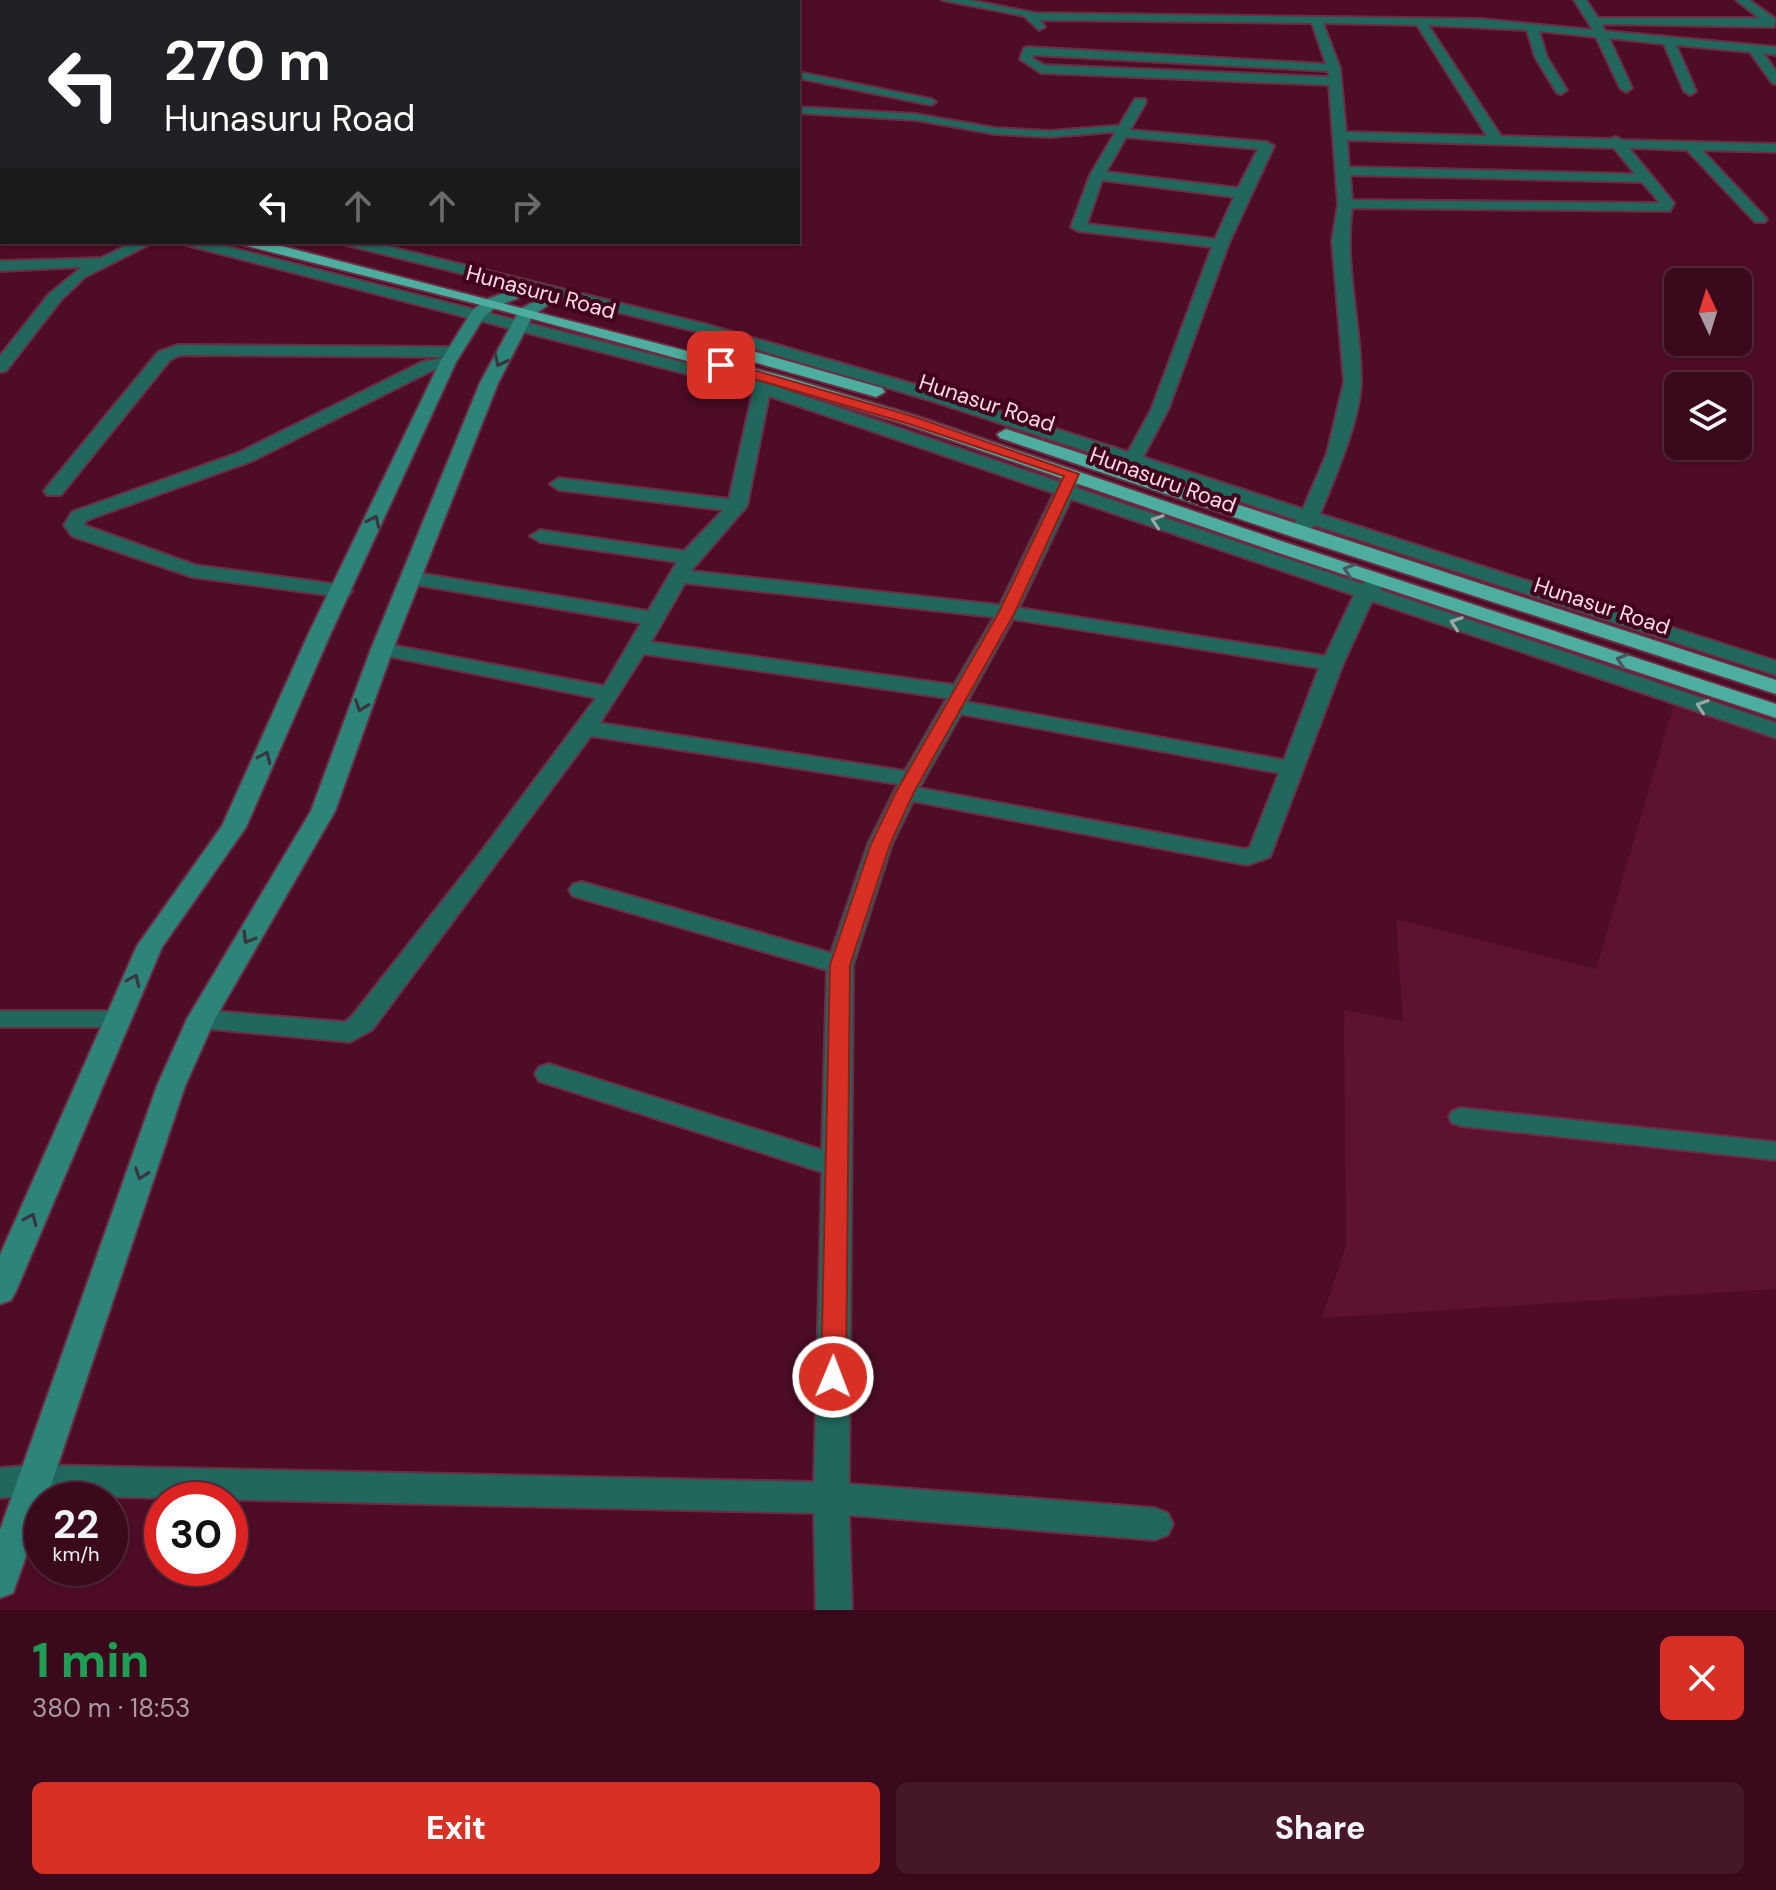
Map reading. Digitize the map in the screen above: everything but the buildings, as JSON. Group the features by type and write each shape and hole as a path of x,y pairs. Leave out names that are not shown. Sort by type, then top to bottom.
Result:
{"highway":[{"name":"Hunasuru Road","path":"255,244 484,309"},
{"name":"Hunasur Road","path":"317,244 526,308 797,368 1128,466 1776,687"},
{"name":"Hunasuru Road","path":"1069,482 1108,488 1372,586 1776,711"}],"street":[{"path":"948,0 1030,16 1318,25"},
{"path":"1008,10 1022,0"},
{"path":"1580,0 1597,27 1626,88"},
{"path":"1742,0 1774,23"},
{"path":"1030,16 1043,31 1045,51"},
{"path":"1043,31 1420,21 1532,27 1774,23"},
{"path":"1420,21 1496,139"},
{"path":"1318,25 1332,68 1345,204 1340,241 1353,382 1336,453 1302,526 1776,668"},
{"path":"1532,27 1541,57 1561,90"},
{"path":"1597,27 1668,39 1776,51"},
{"path":"1668,39 1690,91"},
{"path":"1228,49 1332,68"},
{"path":"1754,49 1776,80"},
{"path":"1028,51 1045,51 1332,68 1041,69 1026,59 1028,51"},
{"path":"1140,102 1097,175 1078,227 1222,244"},
{"path":"1108,488 1128,466 1159,410 1240,193 1267,146 1124,130"},
{"path":"1338,136 1616,141 1776,148"},
{"path":"1345,204 1665,208 1667,203 1616,141"},
{"path":"1689,144 1760,219"},
{"path":"1342,171 1646,178"},
{"path":"1097,175 1240,193"},
{"path":"0,367 55,297 80,274 142,244"},
{"path":"200,244 484,309 526,308 1069,482 1372,586 1776,731"},
{"path":"359,244 699,327 935,396 1128,466"},
{"path":"0,266 102,262"},
{"path":"0,1581 171,1086 201,1019 323,811 382,649 489,383 526,308"},
{"path":"0,1291 150,946 234,827 319,635 452,357 484,309"},
{"path":"54,491 164,356 178,350 452,357"},
{"path":"342,591 192,571 79,532 74,525 79,516 88,512 245,457 452,357"},
{"path":"201,1019 350,1032 362,1023 586,728 640,647 684,567 737,506 770,384"},
{"path":"834,1610 831,1498 840,965 880,844 909,785 1007,612 1069,482"},
{"path":"559,484 737,506"},
{"path":"540,536 684,567 1007,612 1332,664"},
{"path":"412,578 655,619"},
{"path":"586,728 909,785 1247,857 1261,852 1332,664 1372,586"},
{"path":"640,647 959,700 1293,769"},
{"path":"382,649 610,694"},
{"path":"582,890 840,965"},
{"path":"549,1074 837,1166"},
{"path":"0,1483 36,1480 831,1498 1155,1524"}],"lane":[{"path":"800,75 931,102"},
{"path":"800,110 831,109 916,117 995,131 1050,134 1124,130"},
{"path":"0,1019 118,1019"},
{"path":"1461,1117 1776,1151"}],"shaded area":[{"path":"1674,704 1776,738 1776,1289 1322,1318 1346,1246 1344,1010 1403,1021 1396,919 1596,969"}],"route":[{"path":"721,365 910,420 1072,474 1007,612 905,792 880,844 840,965 833,1377"}]}
